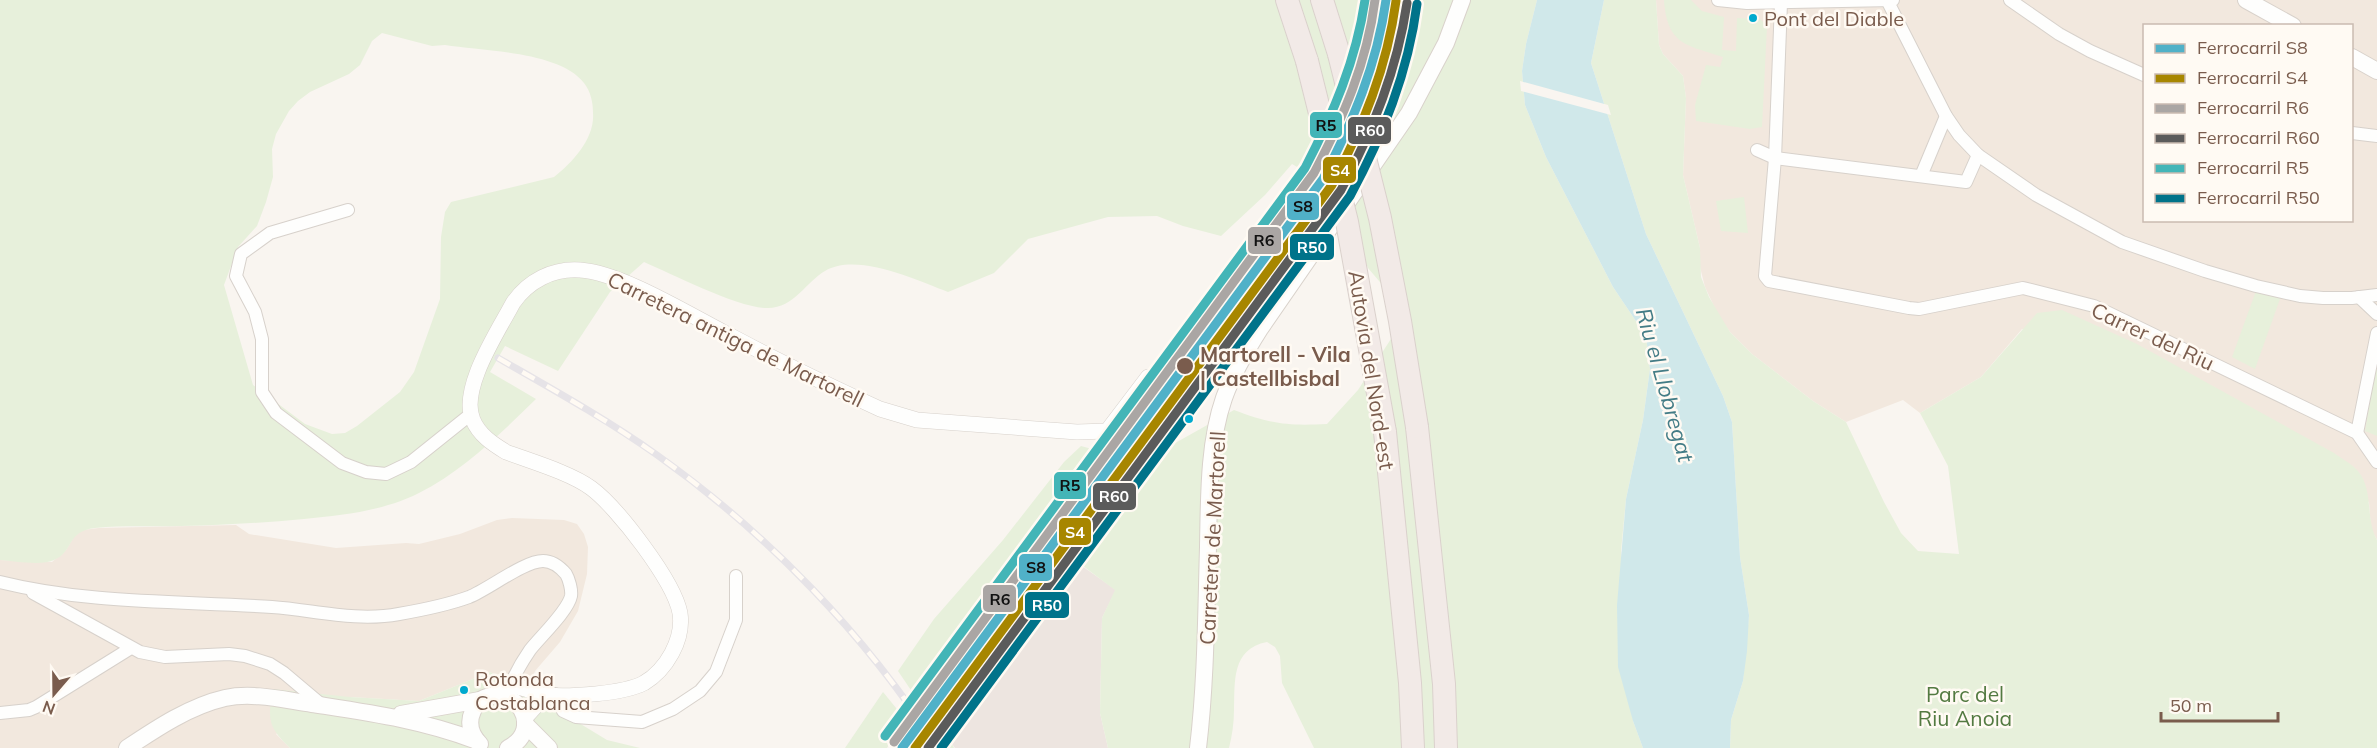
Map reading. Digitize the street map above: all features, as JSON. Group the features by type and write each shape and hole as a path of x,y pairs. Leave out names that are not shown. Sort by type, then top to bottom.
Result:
{"highway":[{"name":"Autovia del Nord-est","path":"1287,0 1307,61 1347,222 1385,432 1410,682 1413,748"},
{"name":"Autovia del Nord-est","path":"1322,0 1339,54 1380,218 1400,321 1417,427 1444,684 1446,748"}],"main road":[{"name":"Carretera de Martorell","path":"1198,748 1205,671 1211,479 1214,442 1224,399 1245,352 1409,113 1446,43 1462,0"},
{"path":"2247,0 2289,24"},
{"path":"2353,58 2377,71"},
{"path":"481,745 472,735 469,722 473,708 493,695"},
{"path":"388,716 501,695 516,702 525,721 549,748"},
{"path":"131,746 191,711 228,698 245,696 323,706 429,724 481,745"},
{"path":"508,748 517,743 522,736 525,721"}],"street":[{"path":"1718,0 1747,3 1889,1 1946,116 1959,135 1978,155 2036,195 2122,242 2256,286 2300,296 2377,295"},
{"path":"2010,0 2059,34 2090,51 2143,74"},
{"path":"1775,158 1781,3"},
{"path":"1921,176 1946,116"},
{"path":"2353,133 2377,136"},
{"path":"1757,150 1775,158 1966,182 1978,155"},
{"name":"Carrer del Riu","path":"1775,158 1765,276 1773,284 1919,309 2024,288 2094,306 2357,433 2377,462"},
{"path":"348,210 270,233 241,254 236,276 255,312 262,339 262,392 276,412 342,463 366,472 386,474 411,462 471,414 484,436 494,445 588,486 604,498 662,574 677,604 680,626 674,648 661,669 646,682 617,692 550,694 514,687 493,695"},
{"name":"Carretera antiga de Martorell","path":"471,414 469,400 476,377 517,297 541,277 566,270 589,271 607,276 667,303 880,409 917,420 1100,433 1107,431 1113,425 1148,377"},
{"path":"2359,297 2377,314"},
{"path":"2357,433 2377,333"},
{"path":"0,582 77,596 284,608 375,617 471,596 530,564 542,561 551,562 567,576 571,596 566,607 493,695"},
{"path":"550,694 562,711 576,717 642,722 673,709 700,691 716,672 736,620 736,576"},
{"path":"24,588 131,648 165,657 229,654 270,663 323,706"},
{"path":"0,713 29,710 36,707 131,648"},
{"path":"525,721 550,694"}],"shaded area":[{"path":"1656,0 2377,0 2377,540 2371,529 2369,502 2022,329 1981,377 1920,413 1903,400 1846,422 1813,401 1752,354 1730,332 1718,315 1705,287 1700,267 1700,248 1683,175 1686,98 1683,76 1663,54 1659,45"},
{"path":"512,518 564,520 577,524 584,534 588,547 587,574 578,611 560,642 535,671 528,692 490,672 419,701 350,697 276,734 290,748 0,748 0,560 52,562 66,550 75,535 83,530 99,528 236,525 249,534 336,548 419,544 460,534 497,520"},
{"path":"1082,566 1116,590 1102,618 1100,713 1108,748 955,748 952,744"}],"green space":[{"path":"0,0 1376,0 1369,48 1358,96 1343,133 1316,178 1292,164 1265,195 1221,236 1157,216 1108,217 1028,239 994,273 948,292 903,275 870,266 838,266 818,275 785,304 768,308 756,307 724,297 644,262 610,292 558,371 505,346 490,372 536,399 466,462 419,493 391,504 348,514 273,522 95,528 79,533 65,552 49,562 0,560","holes":["382,33 432,46 445,45 499,51 539,58 557,64 573,72 584,83 593,105 593,122 587,140 581,149 554,177 451,202 445,212 441,237 440,299 414,372 400,392 357,426 345,433 332,434 305,424 253,385 224,285 238,247 257,226 266,202 273,177 272,149 276,134 289,111 310,92 349,74 360,65 372,41"]},
{"path":"1407,0 1537,0 1522,71 1525,105 1546,157 1613,287 1646,336 1650,369 1643,420 1626,499 1621,551 1633,721 1643,748 1314,748 1282,683 1280,656 1275,647 1267,642 1247,652 1237,668 1229,748 1108,748 1100,713 1102,618 1115,590 1083,566 952,744 954,748 950,748 898,671 934,619 1003,540 1064,462 1081,446 1114,455 924,702 941,718 1127,461 1136,465 1234,410 1279,423 1327,424 1358,390 1407,314 1368,268 1334,186 1349,165 1373,121 1390,74"},
{"name":"Parc del Riu Anoia","path":"1604,0 1656,0 1659,45 1663,54 1683,76 1686,98 1683,175 1700,248 1701,277 1709,297 1730,332 1752,354 1813,401 1846,422 1901,533 1918,551 1959,554 1948,466 1920,413 1981,377 2037,313 2062,310 2137,344 2334,453 2356,468 2366,487 2371,523 2377,540 2377,748 1730,748 1731,720 1743,681 1749,615 1740,557 1732,422 1723,396 1646,234 1591,63"},
{"path":"1664,0 1691,0 1702,11 1724,17 1722,50 1736,51 1737,18 1760,19 1767,26 1762,127 1750,129 1696,121 1695,105 1706,65 1720,67 1723,57 1690,46 1675,35 1666,15"},
{"path":"1744,197 1748,233 1721,231 1716,201"},
{"path":"2256,291 2281,296 2255,369 2232,357"},
{"path":"2377,358 2377,436 2365,431"},
{"path":"490,672 528,692 607,740 640,748 290,748 277,734 271,722 270,708 273,689 419,701"},
{"path":"883,692 928,748 918,748 897,732 887,748 845,748"}],"water":[{"name":"Riu el Llobregat","path":"1537,0 1604,0 1591,63 1646,234 1723,396 1732,422 1740,557 1749,615 1743,681 1731,720 1730,748 1643,748 1618,667 1617,605 1626,499 1643,420 1650,369 1646,336 1613,287 1546,157 1525,105 1522,71"}],"pier":[{"path":"1520,81 1608,105 1611,115 1521,91"}],"railway":[{"path":"498,358 638,442 698,485 737,518 775,552 846,626 879,665 938,748"}],"rail line":[{"name":"R5","path":"885,736 1305,168 1342,87 1356,44 1365,0"},
{"name":"R6","path":"894,742 1314,173 1335,132 1360,68 1375,0"},
{"name":"S8","path":"902,748 1323,179 1344,136 1370,70 1386,0"},
{"name":"S4","path":"915,748 1332,185 1364,119 1387,50 1396,1"},
{"name":"R60","path":"928,748 1341,190 1382,99 1397,52 1407,3"},
{"name":"R50","path":"941,748 1350,196 1373,150 1401,79 1417,4"}],"place":[{"name":"Pont del Diable","path":"1753,18"},
{"name":"Martorell - Vila | Castellbisbal","path":"1185,366"},
{"name":"Rotonda Costablanca","path":"464,690"}]}
